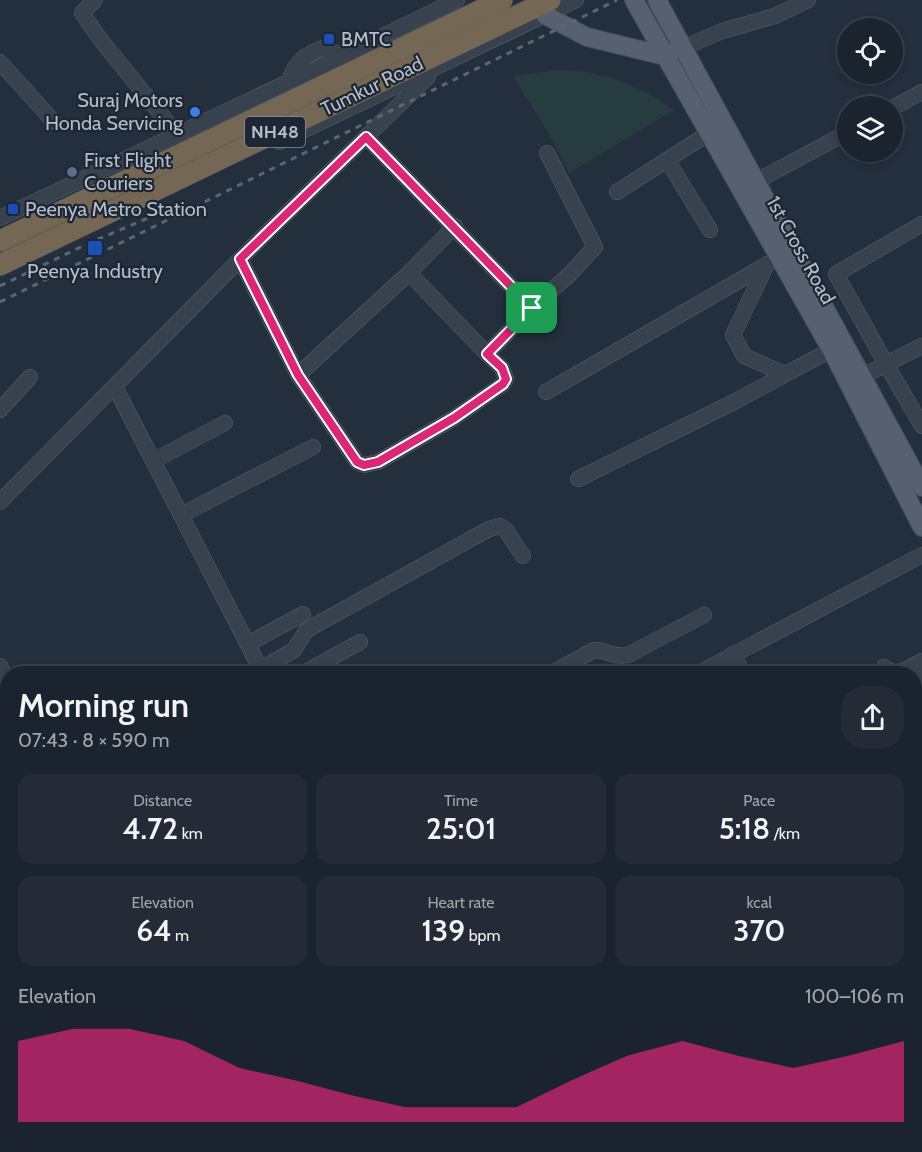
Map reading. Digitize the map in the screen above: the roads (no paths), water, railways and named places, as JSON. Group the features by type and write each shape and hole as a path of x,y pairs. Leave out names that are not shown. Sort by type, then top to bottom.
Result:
{"highway":[{"name":"Tumkur Road","path":"0,226 84,188 472,0"},
{"path":"0,241 502,0"},
{"name":"Tumkur Road","path":"0,265 542,5"},
{"path":"0,254 542,5"}],"main road":[{"name":"1st Cross Road","path":"634,0 709,133 773,261 862,377 922,487"},
{"name":"1st Cross Road","path":"657,0 755,182 837,346 922,526"},
{"path":"542,5 587,37 665,56 683,48"}],"street":[{"path":"95,0 82,13 100,39 177,134"},
{"path":"0,218 343,56 439,4 457,0"},
{"path":"0,274 437,68 542,5 576,0"},
{"path":"683,48 722,31 775,16 808,0"},
{"path":"0,62 53,121"},
{"path":"0,502 240,259 437,68"},
{"path":"903,102 922,92"},
{"path":"617,192 709,133"},
{"path":"366,137 455,226 532,308"},
{"path":"755,182 837,138"},
{"path":"487,354 596,247 547,153"},
{"path":"667,160 710,230"},
{"path":"922,224 836,274 922,426"},
{"path":"298,375 409,273 455,226"},
{"path":"240,259 298,375 357,462 364,465 371,464 454,418 503,384 506,379 502,368 409,273"},
{"path":"773,261 734,335 744,356 785,374"},
{"path":"546,392 773,261"},
{"path":"578,479 734,402 837,346"},
{"path":"862,377 922,346"},
{"path":"0,410 30,377"},
{"path":"115,387 259,666"},
{"path":"153,461 225,423"},
{"path":"181,515 313,447"},
{"path":"270,666 294,650 302,636 312,627 489,529 500,526 505,529 523,556"},
{"path":"711,666 922,555"},
{"path":"248,644 303,614"},
{"path":"565,666 594,650 615,656 628,655 704,615"},
{"path":"316,666 360,642"},
{"path":"733,654 739,666"}],"railway":[{"path":"0,302 617,0"},
{"path":"0,286 89,243 186,202"}],"place":[{"name":"BMTC","path":"329,39"},
{"name":"Suraj Motors Honda Servicing","path":"195,112"},
{"name":"First Flight Couriers","path":"72,172"},
{"name":"Peenya Metro Station","path":"13,209"},
{"name":"Peenya Industry","path":"95,248"}]}
